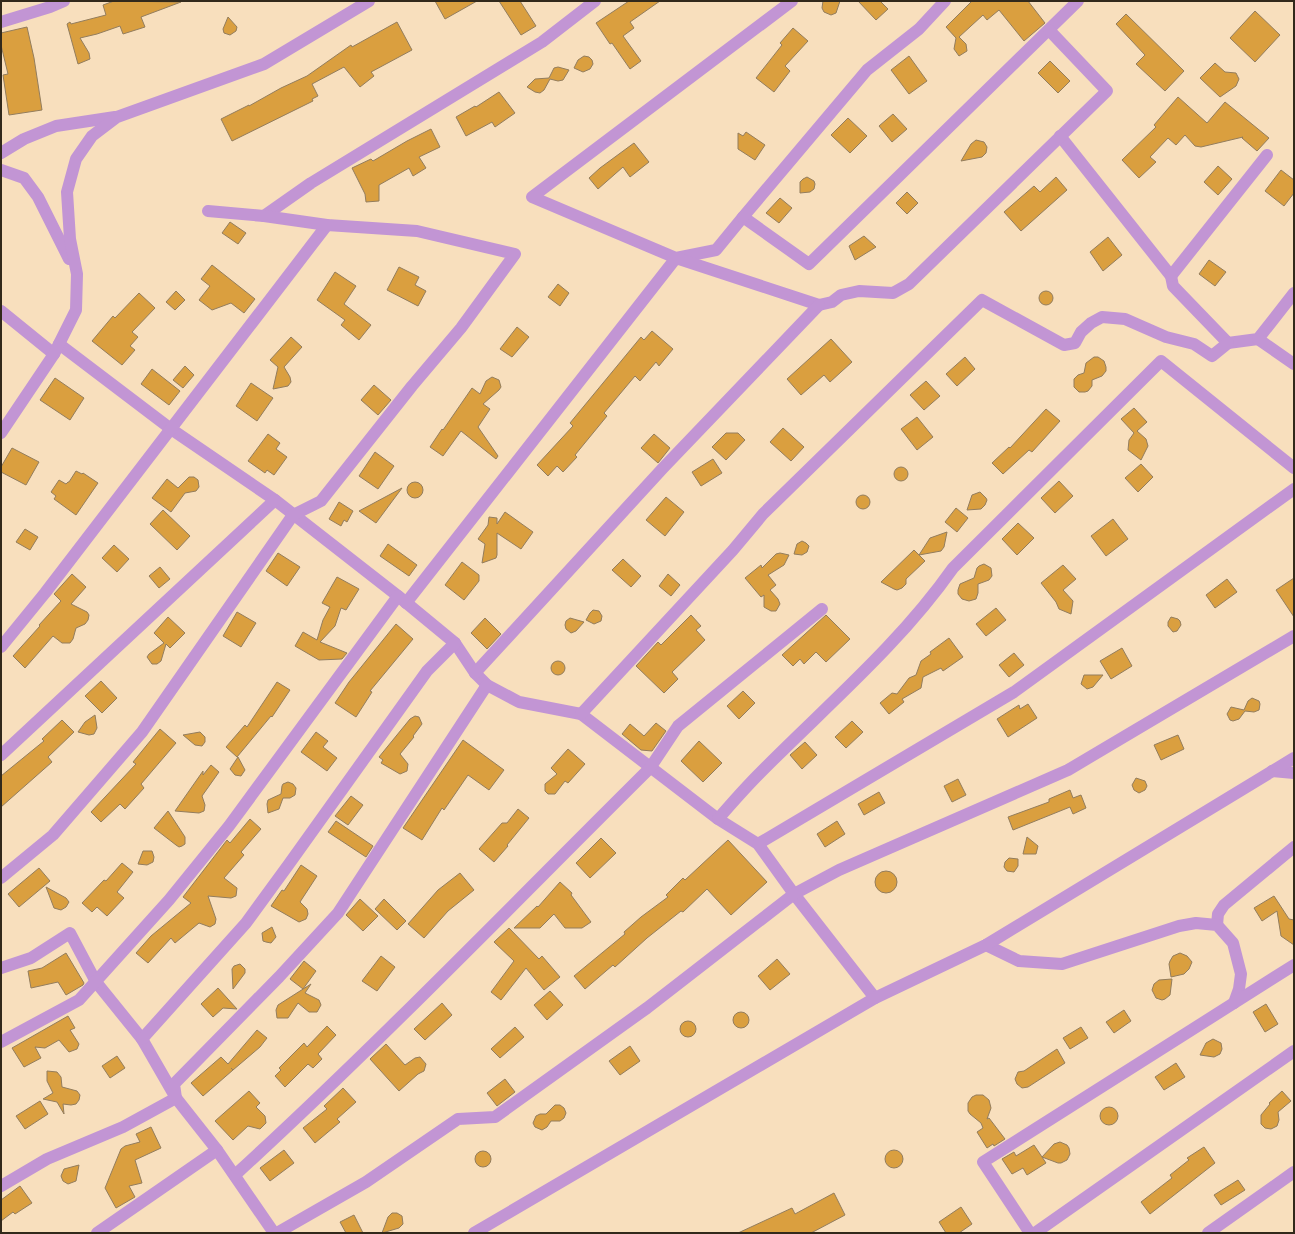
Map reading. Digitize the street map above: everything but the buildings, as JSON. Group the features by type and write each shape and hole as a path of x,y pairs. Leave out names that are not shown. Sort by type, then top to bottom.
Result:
{"street":[{"path":"1,22 50,7 64,1"},
{"path":"1,153 24,138 56,126 117,117 264,64 369,1"},
{"path":"264,216 311,183 542,42 595,1"},
{"path":"792,1 532,197 676,258 819,305 832,302 841,295 860,291 893,293 909,284 1107,91 1049,30"},
{"path":"1,1042 79,1000 96,982 169,900 229,826 402,600 676,258 716,250 867,70 919,29 945,1"},
{"path":"743,217 809,264 1078,1"},
{"path":"1,433 56,349 76,310 77,274 70,240 67,192 76,159 92,136 117,117"},
{"path":"1060,136 1171,276 1173,286 1228,343"},
{"path":"1171,276 1267,155"},
{"path":"1,170 24,178 38,197 77,274"},
{"path":"1,878 53,835 142,732 293,515 321,501 412,386 461,328 515,254 417,231 327,225 264,216 208,211"},
{"path":"1,647 45,593 327,225"},
{"path":"1258,339 1294,293"},
{"path":"581,714 733,550 763,514 982,300 1064,345 1075,343 1081,332 1091,323 1102,317 1125,319 1166,337 1194,344 1212,356 1228,343 1258,339 1294,364"},
{"path":"475,673 663,468 819,305"},
{"path":"1,311 275,500 455,643 475,673 487,685 520,702 581,714 718,819 758,844 794,894 875,998"},
{"path":"718,819 758,775 873,663 934,596 953,568 1161,361 1294,468"},
{"path":"758,844 1014,692 1294,489"},
{"path":"1,755 275,500"},
{"path":"235,1175 289,1125 374,1042 650,768 678,726 822,609"},
{"path":"1,968 31,958 70,934 96,982 142,1039 176,1098 217,1150 275,1233 366,1182 458,1119 495,1117 647,1008 794,894 839,870 1068,770 1294,636"},
{"path":"142,1039 246,923 427,671 455,643"},
{"path":"176,1098 174,1084 279,977 338,913 487,685"},
{"path":"474,1233 875,998 986,945 1294,758"},
{"path":"1272,771 1294,773"},
{"path":"1217,925 1218,914 1224,905 1294,847"},
{"path":"986,945 1019,961 1062,964 1179,926 1196,923 1217,925 1233,943 1241,974 1239,989 1234,1003"},
{"path":"1030,1233 984,1162 1294,965"},
{"path":"1035,1233 1294,1051"},
{"path":"1,1186 47,1159 123,1127 176,1098"},
{"path":"97,1233 217,1150"},
{"path":"1208,1233 1294,1172"}]}
